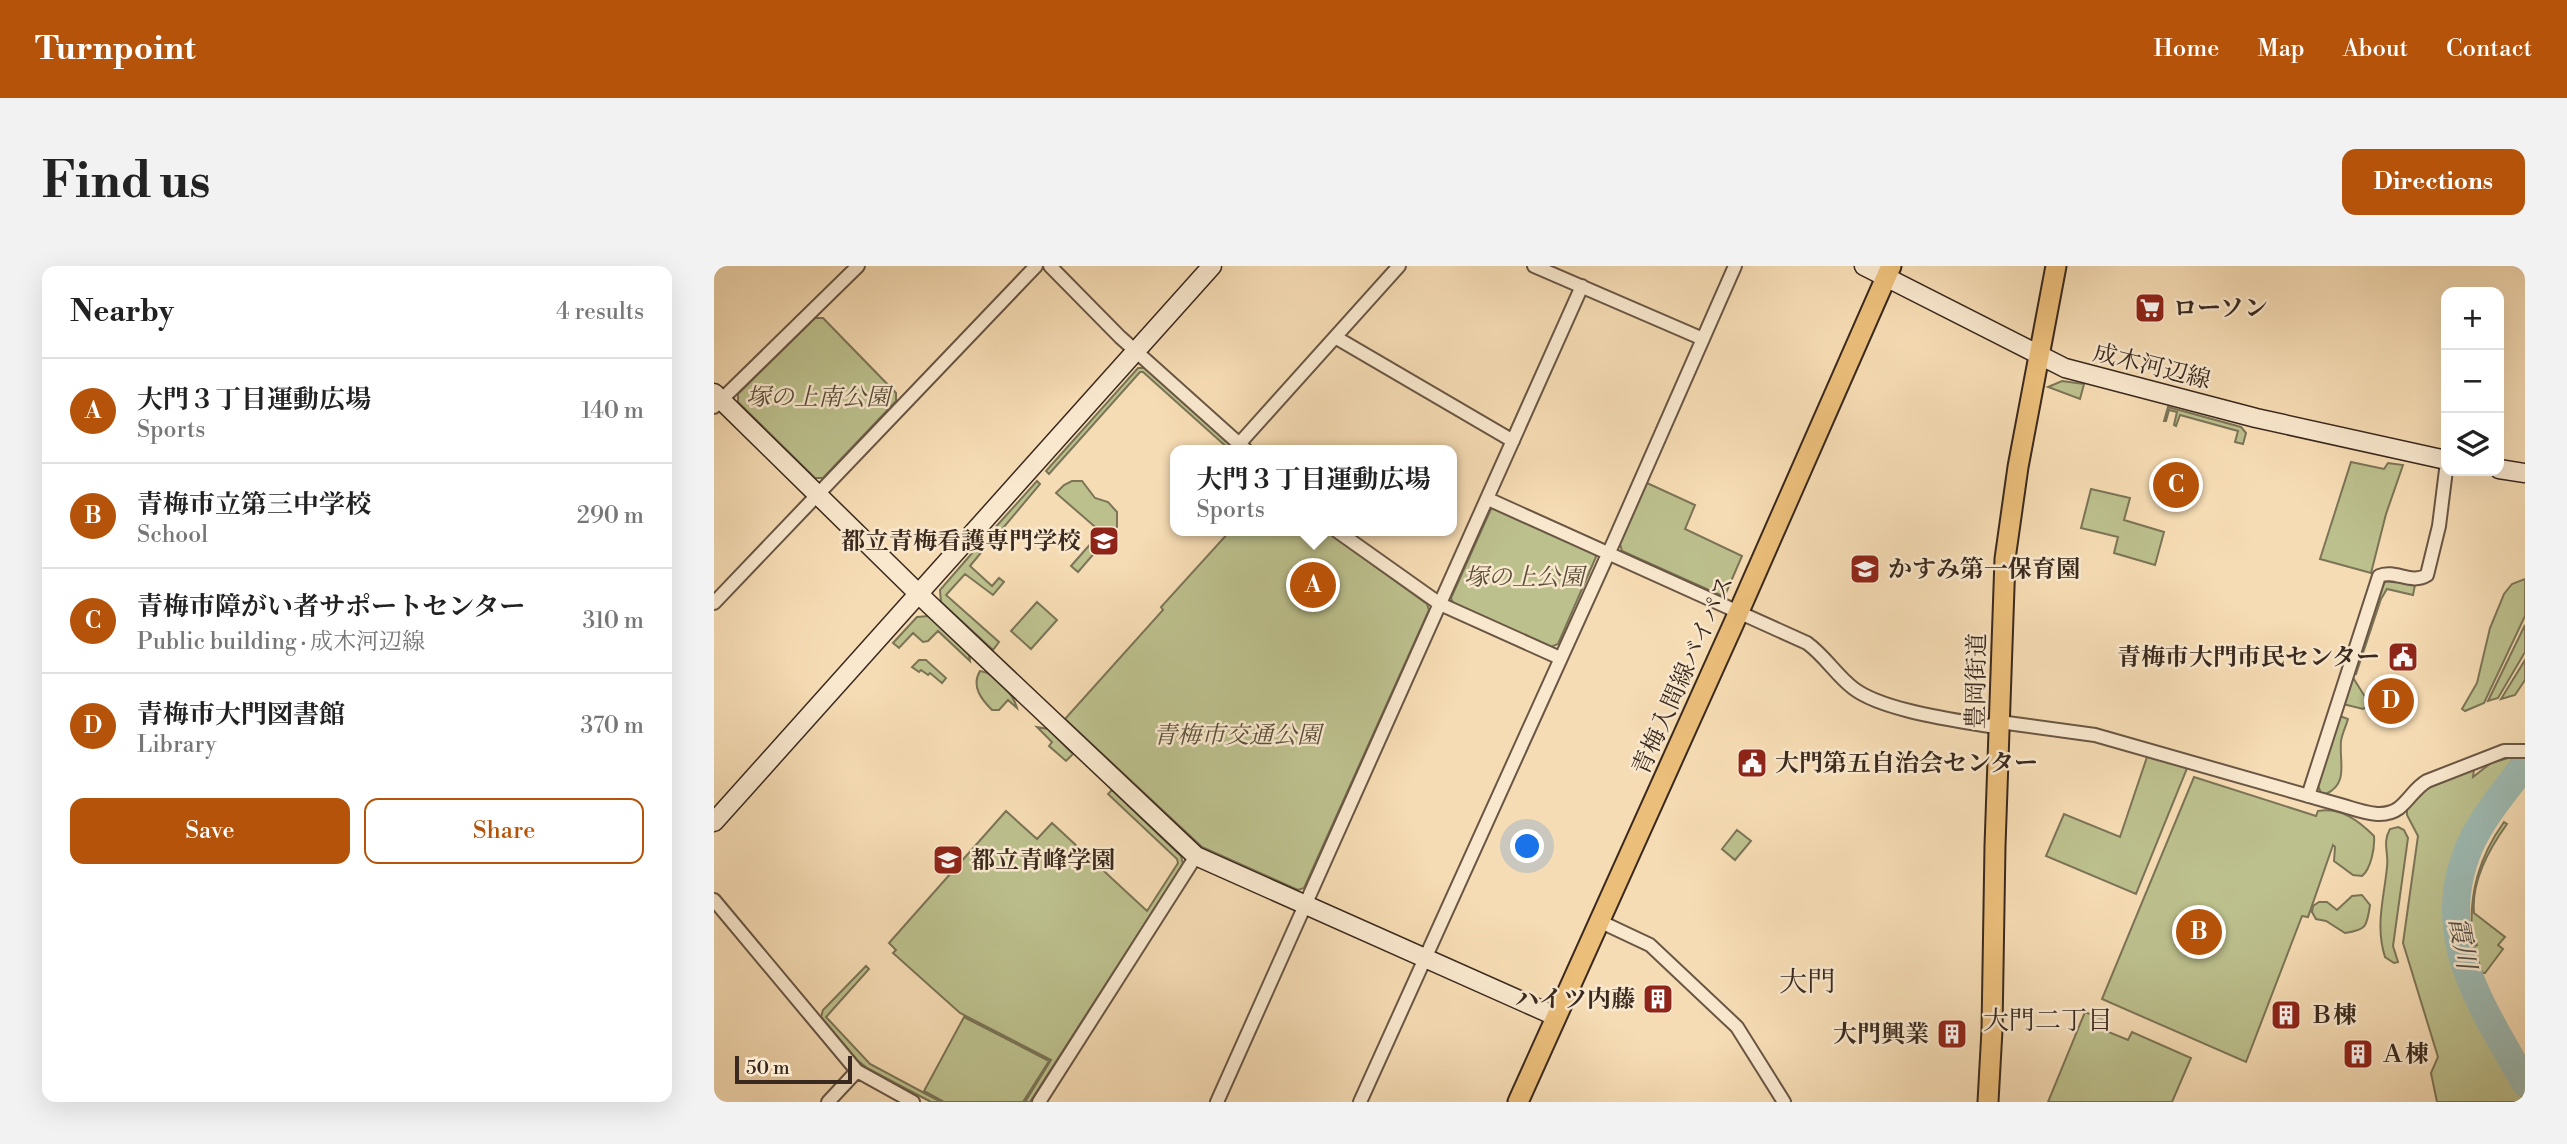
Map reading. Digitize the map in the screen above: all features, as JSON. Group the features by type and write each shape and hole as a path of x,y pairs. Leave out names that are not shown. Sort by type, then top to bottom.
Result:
{"main road":[{"name":"豊岡街道","path":"1988,1102 1993,1030 1995,846 2006,541 2056,266"},
{"name":"青梅入間線バイパス","path":"1518,1102 1889,272"}],"street":[{"path":"858,266 716,400 818,494 918,593 1196,856 1555,1016"},
{"path":"714,603 1036,266"},
{"path":"1049,266 1136,351 1241,445"},
{"path":"714,822 1212,266"},
{"path":"1245,445 1335,337 1399,266"},
{"path":"1534,266 1703,339"},
{"path":"1360,1102 1735,266"},
{"name":"成木河辺線","path":"1864,266 1889,272 2064,369 2249,416 2441,459"},
{"path":"1217,1102 1582,286"},
{"path":"1335,337 1513,441"},
{"path":"2504,470 2525,473"},
{"path":"2308,796 2379,576 2387,572 2414,579 2427,575 2439,526 2445,476"},
{"path":"1488,499 1807,643 1839,677 1869,698 1966,722 1989,726 2000,722 2095,735 2381,814 2398,809 2417,787 2427,781 2504,751 2522,751"},
{"path":"1344,536 1440,604 1560,658"},
{"path":"1039,1102 1196,856"},
{"path":"714,900 858,1071 913,1102"},
{"path":"1599,921 1650,945 1737,1027 1784,1102"},
{"path":"828,1102 858,1071"}],"green space":[{"name":"塚の上南公園","path":"815,318 823,318 896,393 896,401 823,478 815,478 738,402 738,394"},
{"path":"1138,368 1145,368 1230,445 1224,445 1140,372 1049,474 1046,471"},
{"path":"2062,381 2084,384 2080,399 2048,387"},
{"path":"2168,407 2241,427 2246,433 2243,444 2235,442 2238,431 2180,415 2176,426 2177,412 2169,410 2164,421"},
{"path":"2351,462 2384,469 2388,463 2403,465 2386,514 2371,573 2320,559"},
{"path":"1037,481 1040,484 998,534 993,530"},
{"path":"1072,481 1082,481 1095,498 1108,502 1117,512 1117,527 1078,572 1071,566 1101,532 1056,493"},
{"path":"1647,483 1695,505 1685,529 1742,556 1726,593 1720,595 1622,551 1620,544"},
{"path":"2091,489 2130,498 2124,520 2164,532 2155,565 2114,553 2118,537 2081,528"},
{"name":"塚の上公園","path":"1496,507 1594,551 1596,557 1558,644 1551,647 1453,603 1451,598 1491,509"},
{"name":"青梅市交通公園","path":"1225,536 1333,536 1427,604 1429,610 1304,888 1298,890 1202,847 1065,719 1163,610 1161,607"},
{"path":"980,544 985,548 970,566 992,586 999,578 1004,582 993,595 965,574 946,595 999,642 993,650 941,602 940,590"},
{"path":"2391,579 2415,585 2413,595 2387,589 2381,599 2356,674 2353,673 2384,583"},
{"path":"2525,579 2525,616 2484,703 2465,711 2462,709 2477,683 2490,628 2504,594 2512,584"},
{"path":"1037,602 1057,620 1031,649 1011,631"},
{"path":"929,616 969,654 970,661 938,631 928,641 923,642 913,633 899,648 893,643 917,617"},
{"path":"2525,625 2525,652 2498,698 2488,701"},
{"path":"919,660 926,660 946,678 942,683 930,673 928,675 921,670 919,672 912,667"},
{"path":"2525,660 2525,680 2515,695 2501,699"},
{"path":"980,671 1003,685 1017,708 1008,700 999,710 992,710 981,697 977,687"},
{"path":"2352,676 2367,700 2363,709 2343,704"},
{"path":"2340,716 2348,719 2341,741 2340,778 2333,789 2326,794 2321,793 2318,786"},
{"path":"1037,727 1048,729 1073,754 1066,761 1049,746 1052,742"},
{"path":"2148,754 2188,766 2136,894 2046,856 2064,814 2120,837"},
{"path":"2515,756 2466,833 2452,871 2447,906 2450,940 2458,973 2488,1037 2525,1102 2437,1102 2431,1073 2438,1057 2403,943 2418,836 2407,815 2407,808 2428,788 2474,769 2473,777 2491,763"},
{"path":"2194,777 2316,816 2318,811 2326,810 2342,813 2356,820 2374,836 2372,858 2362,876 2353,875 2334,861 2333,845 2308,917 2302,916 2246,1062 2102,999"},
{"path":"1112,790 1181,856 1183,864 1030,1102 1025,1102 1051,1060 960,1013 893,953 896,950 889,943 1006,811 1037,839 1052,823 1147,911 1178,863 1177,859 1108,794"},
{"path":"2504,822 2507,824 2488,855 2475,889 2474,913 2505,937 2498,945 2503,949 2485,973 2482,973 2474,946 2477,945 2472,936 2474,890 2482,862"},
{"path":"2398,827 2404,830 2408,838 2393,946 2398,962 2394,963 2385,957 2380,923 2387,862 2386,839 2390,829"},
{"path":"1737,830 1751,841 1735,860 1722,849"},
{"path":"2362,895 2370,905 2366,923 2361,929 2345,933 2326,921 2316,919 2312,912 2313,906 2319,902 2327,902 2337,910 2352,896"},
{"path":"866,966 869,969 826,1017 870,1064 941,1102 931,1102 867,1068 821,1017 823,1010"},
{"path":"2085,1012 2109,1022 2106,1031 2128,1040 2132,1032 2191,1058 2172,1102 2048,1102"},
{"path":"964,1017 1049,1061 1023,1102 944,1102 924,1091"}],"waterway":[{"name":"霞川","path":"2525,765 2473,839 2461,873 2456,905 2458,936 2477,996 2525,1083"}],"place":[{"name":"ローソン","path":"2150,308"},
{"name":"青梅市障がい者サポートセンター","path":"2176,485"},
{"name":"都立青梅看護専門学校","path":"1104,541"},
{"name":"かすみ第一保育園","path":"1865,569"},
{"name":"大門３丁目運動広場","path":"1313,585"},
{"name":"青梅市大門市民センター","path":"2403,657"},
{"name":"青梅市大門図書館","path":"2391,701"},
{"name":"大門第五自治会センター","path":"1752,763"},
{"name":"都立青峰学園","path":"948,860"},
{"name":"青梅市立第三中学校","path":"2199,932"},
{"name":"ハイツ内藤","path":"1658,999"},
{"name":"Ｂ棟","path":"2286,1015"},
{"name":"大門興業","path":"1952,1034"},
{"name":"Ａ棟","path":"2358,1054"}],"district":[{"name":"大門","path":"1807,981"},
{"name":"大門二丁目","path":"2048,1020"}]}
